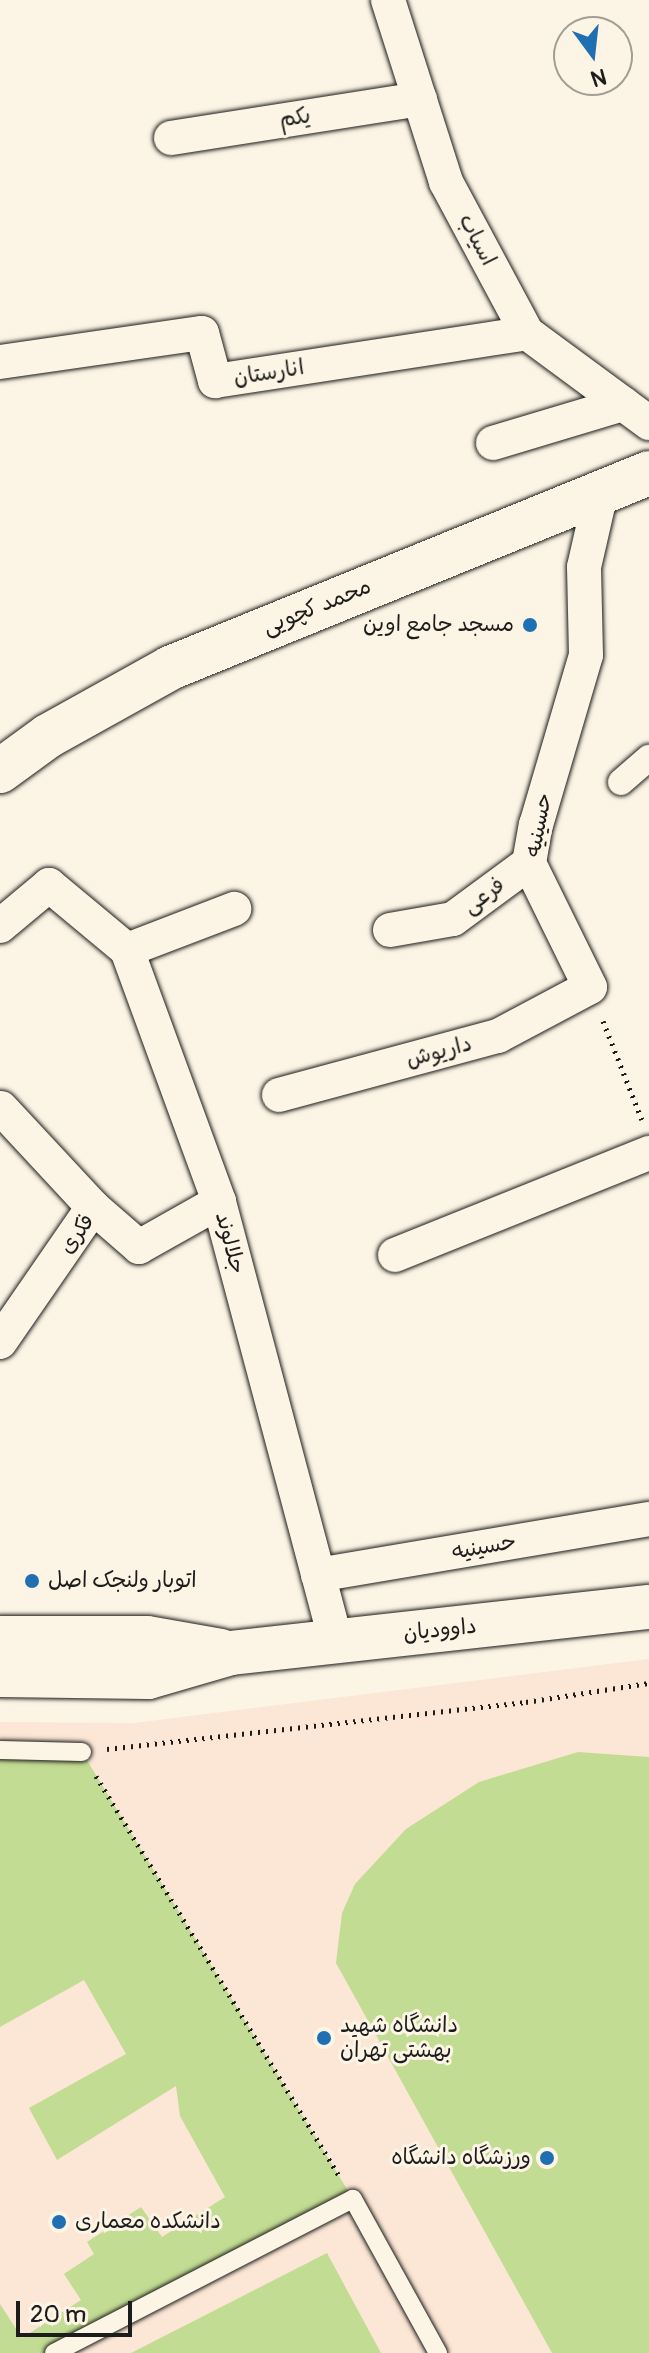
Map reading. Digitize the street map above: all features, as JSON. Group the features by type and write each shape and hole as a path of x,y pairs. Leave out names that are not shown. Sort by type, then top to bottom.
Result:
{"street":[{"name":"اسیاب","path":"388,0 446,182 527,333 636,414"},
{"name":"یکم","path":"171,138 420,99"},
{"name":"انارستان","path":"0,362 202,333 215,381 527,333"},
{"path":"493,443 636,414"},
{"name":"محمد کچویی","path":"0,771 48,736 170,668 326,590 601,493 649,473"},
{"name":"حسینیه","path":"590,987 529,863 536,825 586,655 584,567 601,493"},
{"path":"621,782 649,758"},
{"name":"فرعی","path":"390,930 453,919 529,863"},
{"path":"0,926 49,885 127,950 234,909"},
{"name":"جلالوند","path":"127,950 219,1202 336,1641"},
{"name":"داریوش","path":"279,1095 498,1036 590,987"},
{"path":"1,1108 93,1207"},
{"path":"395,1255 646,1139"},
{"name":"فکری","path":"0,1342 93,1207 139,1247 219,1202"},
{"name":"حسینیه","path":"318,1575 649,1519"},
{"name":"داوودیان","path":"0,1675 148,1677 231,1653 649,1607"},
{"name":"داوودیان","path":"0,1638 147,1638 231,1653"}],"lane":[{"path":"0,1750 82,1752"},
{"path":"54,2353 353,2199 438,2353"}],"path":[{"path":"590,987 646,1139"},
{"path":"353,2199 82,1752 526,1702 649,1683"}],"shaded area":[{"name":"دانشگاه شهید بهشتی تهران","path":"649,1659 649,2353 0,2353 0,1722 134,1723"}],"green space":[{"path":"0,1750 82,1752 353,2199 54,2353 0,2353 0,2304 22,2338 81,2300 64,2274 94,2254 87,2242 141,2207 162,2237 225,2197 180,2116 176,2086 57,2160 29,2108 126,2054 84,1980 0,2027"},
{"name":"ورزشگاه دانشگاه","path":"578,1752 649,1757 649,2353 552,2353 336,1963 342,1913 355,1884 406,1829 479,1782"},
{"path":"327,2253 381,2353 131,2353"}],"place":[{"name":"مسجد جامع اوین","path":"530,625"},
{"name":"اتوبار ولنجک اصل","path":"32,1581"},
{"name":"دانشگاه شهید بهشتی تهران","path":"324,2038"},
{"name":"ورزشگاه دانشگاه","path":"547,2158"},
{"name":"دانشکده معماری","path":"59,2222"}]}
